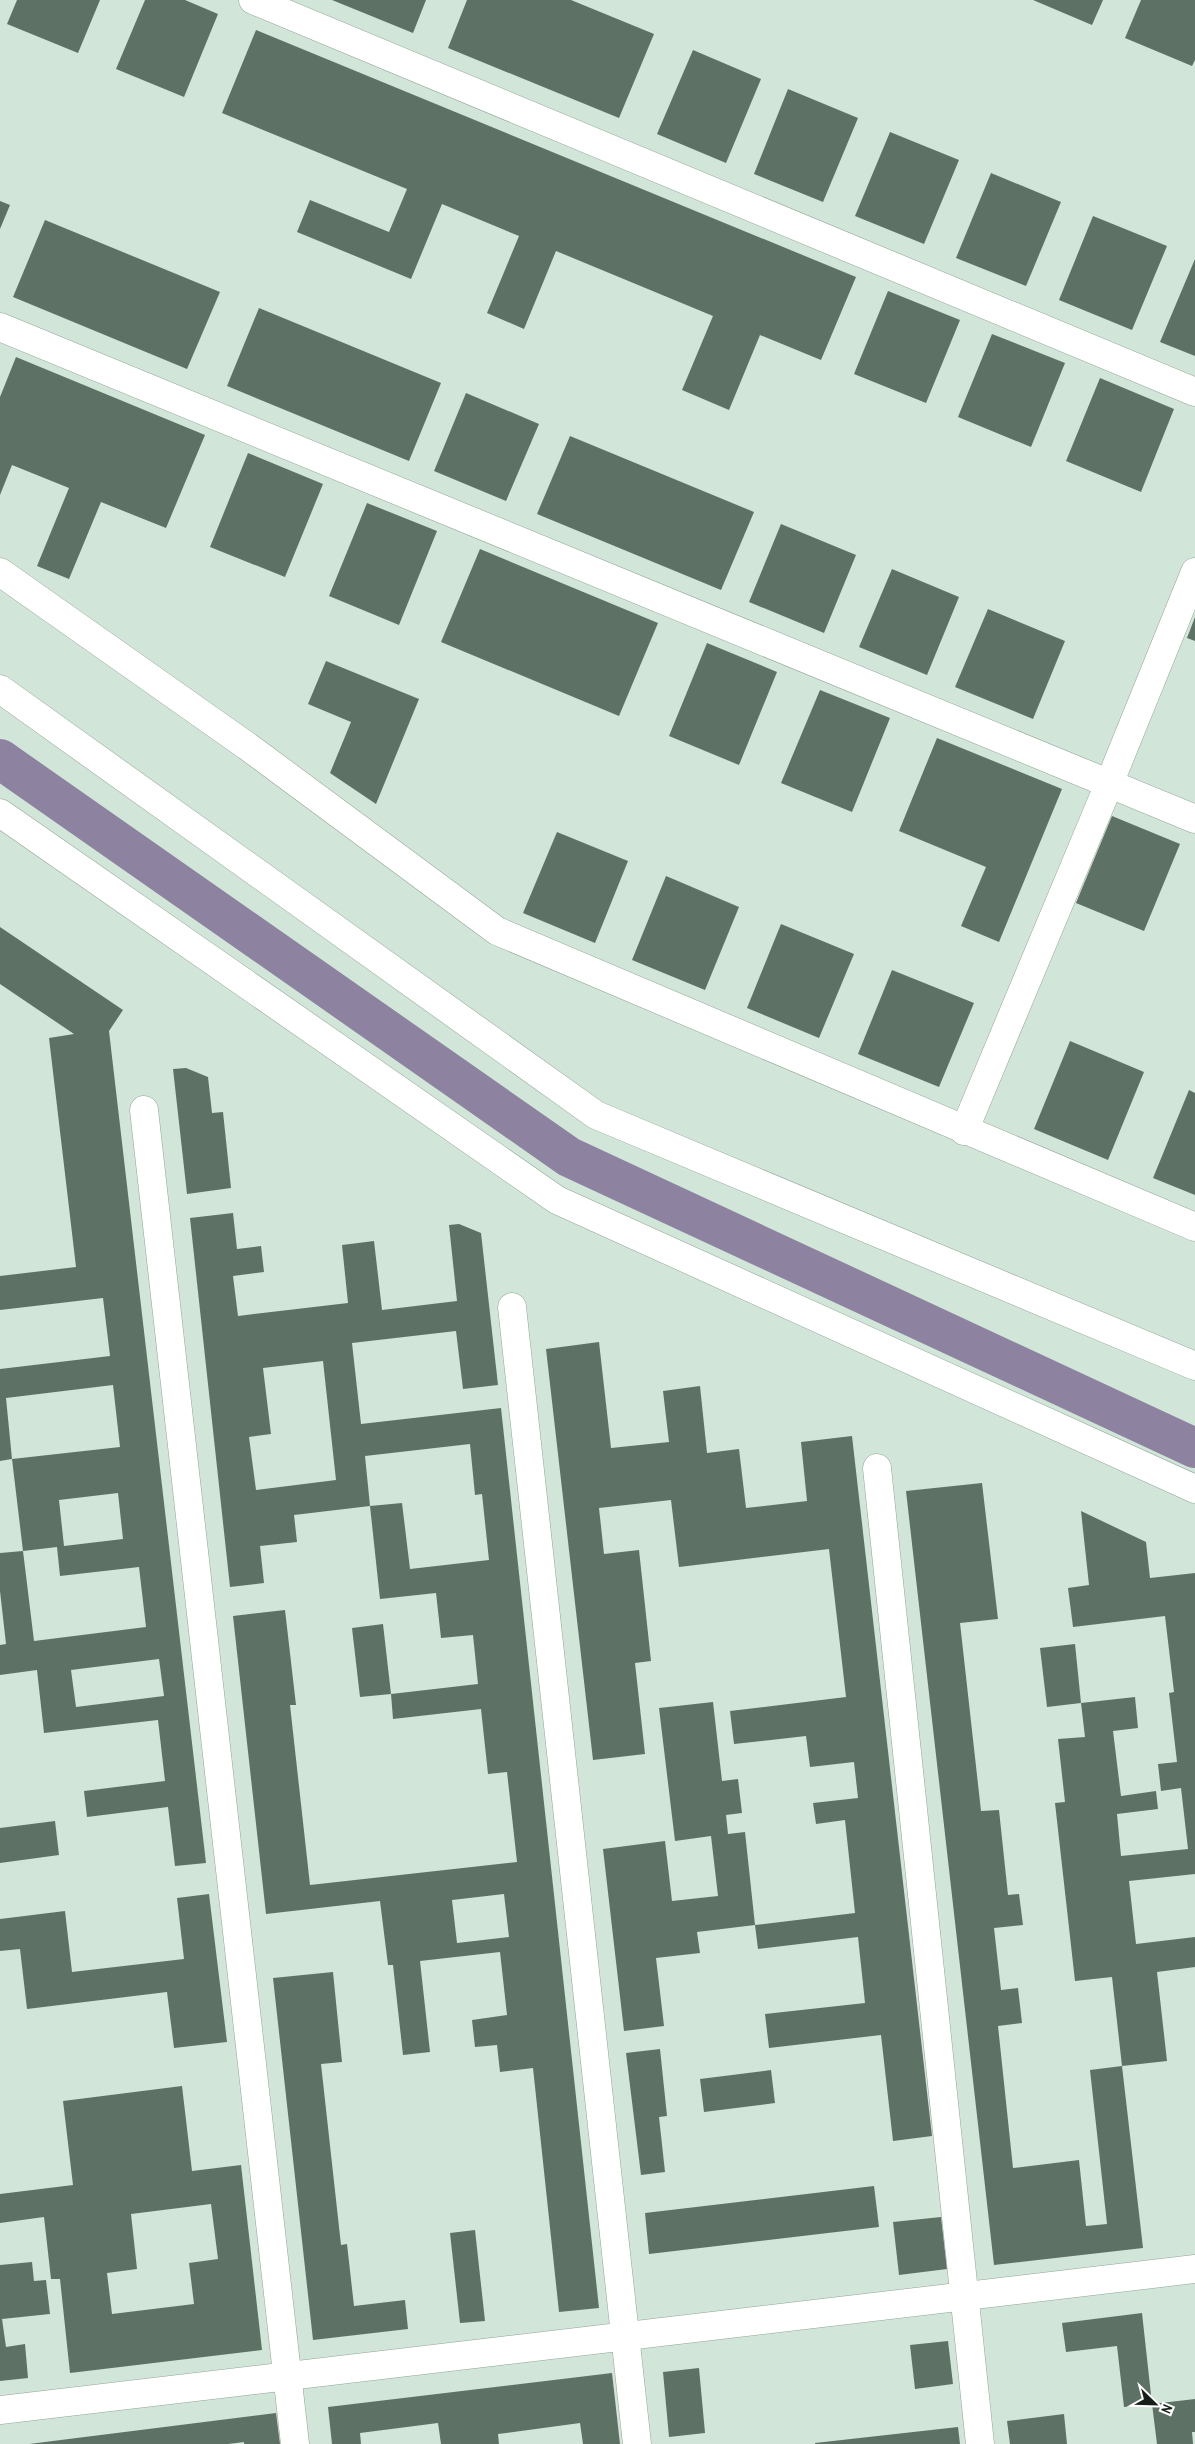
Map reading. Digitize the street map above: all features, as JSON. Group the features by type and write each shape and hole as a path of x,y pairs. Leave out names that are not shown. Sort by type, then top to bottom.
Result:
{"street":[{"path":"253,0 1195,392"},
{"path":"0,327 1195,819"},
{"path":"0,572 247,746 497,931 964,1131 1195,1227"},
{"path":"964,1131 1195,572"},
{"path":"0,689 596,1115 1195,1366"},
{"path":"0,813 557,1200 1195,1489"},
{"path":"144,1110 295,2444"},
{"path":"512,1307 637,2444"},
{"path":"877,1468 980,2444"},
{"path":"0,2410 1195,2269"}],"building":[{"path":"17,0 100,0 78,53 7,24"},
{"path":"145,0 185,0 218,14 184,97 116,69"},
{"path":"332,0 426,0 413,33"},
{"path":"467,0 571,0 654,34 619,118 448,48"},
{"path":"1033,0 1103,0 1092,25"},
{"path":"1141,0 1195,0 1195,60 1192,66 1125,38"},
{"path":"256,30 856,277 821,360 760,335 729,410 682,390 713,316 556,251 524,329 487,313 519,236 442,204 411,279 297,232 310,200 389,232 407,189 222,113"},
{"path":"693,50 761,79 726,163 657,134"},
{"path":"788,89 858,118 823,202 754,174"},
{"path":"890,132 959,160 924,244 855,216"},
{"path":"991,173 1061,202 1026,286 956,258"},
{"path":"0,201 10,205 0,229"},
{"path":"1093,216 1167,246 1132,330 1059,300"},
{"path":"45,220 220,292 187,369 13,297"},
{"path":"1195,259 1195,356 1160,342"},
{"path":"888,291 960,320 926,403 854,374"},
{"path":"259,308 441,383 409,461 227,386"},
{"path":"992,334 1065,363 1031,447 958,417"},
{"path":"16,357 205,435 166,528 101,502 69,579 37,566 69,488 12,465 0,495 0,397"},
{"path":"1100,378 1174,409 1141,492 1066,461"},
{"path":"466,393 539,424 506,501 434,471"},
{"path":"570,436 754,512 721,590 537,514"},
{"path":"248,453 323,484 285,577 210,547"},
{"path":"367,503 437,531 399,625 329,596"},
{"path":"781,524 856,555 824,633 749,602"},
{"path":"480,549 658,623 619,716 441,642"},
{"path":"892,569 959,597 927,675 859,647"},
{"path":"988,609 1065,641 1033,719 955,687"},
{"path":"1195,617 1195,641 1187,638"},
{"path":"707,643 777,672 739,765 669,736"},
{"path":"326,661 419,699 376,804 330,773 351,722 308,704"},
{"path":"820,690 890,718 852,812 781,783"},
{"path":"937,738 1062,789 999,942 961,926 986,867 899,831"},
{"path":"1112,816 1180,844 1144,931 1076,903"},
{"path":"557,832 628,861 595,943 523,913"},
{"path":"666,876 739,907 705,990 632,960"},
{"path":"781,924 854,954 819,1038 747,1008"},
{"path":"0,927 123,1010 109,1031 206,1863 175,1866 168,1807 87,1817 84,1791 165,1781 158,1720 44,1733 37,1670 0,1675 0,1645 6,1644 0,1591 0,1553 23,1551 12,1459 0,1461 0,1369 110,1356 103,1298 0,1310 0,1276 76,1267 49,1038 74,1034 0,984","holes":["113,1385 120,1447 12,1459 6,1398","118,1493 123,1539 64,1546 59,1500","57,1547 60,1576 139,1567 146,1627 34,1641 23,1551","159,1659 164,1696 76,1707 71,1670"]},
{"path":"892,970 974,1003 939,1087 858,1054"},
{"path":"1070,1041 1144,1072 1108,1160 1034,1129"},
{"path":"186,1068 208,1077 212,1113 223,1112 231,1188 187,1194 173,1069"},
{"path":"1189,1090 1195,1093 1195,1195 1153,1178"},
{"path":"233,1213 237,1249 261,1246 264,1272 233,1276 238,1316 348,1303 342,1245 374,1241 382,1310 457,1301 449,1225 459,1224 481,1233 498,1385 463,1389 456,1331 352,1343 361,1424 501,1408 599,2308 559,2312 533,2068 500,2072 497,2045 475,2047 472,2020 507,2015 500,1952 420,1961 430,2052 403,2055 393,1965 388,1965 380,1901 266,1914 233,1616 285,1610 296,1705 290,1705 310,1885 517,1862 507,1772 488,1774 481,1709 393,1719 391,1694 478,1684 473,1635 441,1638 436,1593 380,1599 370,1506 294,1515 297,1542 260,1546 264,1583 230,1587 190,1218","holes":["323,1361 336,1480 256,1490 249,1437 271,1434 263,1368","470,1444 475,1495 482,1494 489,1560 410,1569 402,1503 370,1506 365,1456","504,1894 509,1937 457,1943 452,1900"]},
{"path":"599,1342 611,1448 669,1442 663,1391 700,1386 707,1453 739,1449 746,1508 807,1501 801,1442 852,1436 932,2136 893,2141 881,2035 769,2048 765,2014 865,2003 858,1937 758,1949 755,1925 855,1913 845,1820 816,1824 813,1803 858,1798 854,1762 810,1767 806,1736 734,1744 730,1711 846,1697 829,1549 679,1567 671,1500 599,1508 604,1554 639,1550 651,1661 635,1663 645,1754 593,1760 546,1349"},
{"path":"982,1483 998,1619 960,1623 981,1811 999,1810 1008,1895 1019,1894 1023,1925 994,1928 1001,1990 1018,1988 1022,2023 998,2026 1013,2168 1079,2160 1086,2226 1107,2224 1090,2070 1122,2066 1143,2248 994,2265 906,1491"},
{"path":"1081,1511 1146,1542 1150,1578 1195,1573 1195,1874 1129,1881 1136,1944 1195,1937 1195,1967 1157,1972 1167,2061 1122,2066 1112,1977 1075,1981 1055,1803 1065,1802 1058,1739 1085,1737 1081,1703 1135,1697 1138,1728 1113,1731 1121,1796 1156,1791 1158,1809 1117,1814 1121,1856 1188,1849 1181,1788 1161,1791 1158,1764 1177,1762 1169,1693 1174,1692 1165,1616 1073,1627 1068,1588 1089,1585"},
{"path":"383,1624 391,1694 360,1697 352,1628"},
{"path":"1075,1644 1081,1703 1047,1707 1040,1648"},
{"path":"713,1702 722,1781 738,1779 742,1813 726,1815 728,1834 745,1832 755,1925 697,1932 700,1953 656,1958 664,2026 624,2031 603,1849 665,1841 672,1901 718,1896 711,1836 675,1841 659,1708"},
{"path":"55,1821 59,1855 0,1863 0,1828"},
{"path":"209,1894 227,2042 174,2048 167,1992 27,2009 20,1949 0,1951 0,1919 65,1911 72,1972 184,1959 177,1898"},
{"path":"333,1972 342,2062 321,2064 341,2245 347,2244 354,2306 405,2300 408,2329 313,2340 273,1978"},
{"path":"660,2049 667,2116 659,2117 665,2172 641,2175 626,2053"},
{"path":"771,2070 775,2103 704,2112 700,2079"},
{"path":"182,2086 192,2171 241,2165 262,2350 70,2373 60,2279 51,2279 44,2217 0,2223 0,2194 73,2185 63,2101","holes":["211,2204 218,2259 189,2263 194,2304 112,2314 107,2273 137,2269 131,2214"]},
{"path":"874,2186 879,2227 649,2254 645,2213"},
{"path":"941,2217 947,2269 899,2275 893,2222"},
{"path":"475,2230 485,2321 460,2323 450,2233"},
{"path":"32,2262 34,2281 46,2280 50,2314 2,2319 6,2347 25,2344 28,2378 0,2381 0,2265"},
{"path":"1142,2313 1152,2404 1124,2407 1117,2346 1066,2352 1062,2323"},
{"path":"948,2341 953,2384 915,2389 910,2345"},
{"path":"699,2368 705,2433 669,2437 663,2372"},
{"path":"612,2373 620,2444 583,2444 580,2423 498,2434 499,2444 441,2444 438,2423 360,2433 361,2444 332,2444 328,2407"},
{"path":"1195,2399 1195,2432 1192,2432 1193,2444 1157,2444 1152,2404"},
{"path":"276,2413 280,2444 244,2444 244,2442 228,2444 29,2444"},
{"path":"1064,2414 1067,2444 1010,2444 1007,2421"},
{"path":"958,2427 960,2444 815,2444 815,2443"}],"waterway":[{"path":"0,759 569,1157 1195,1448"}]}
